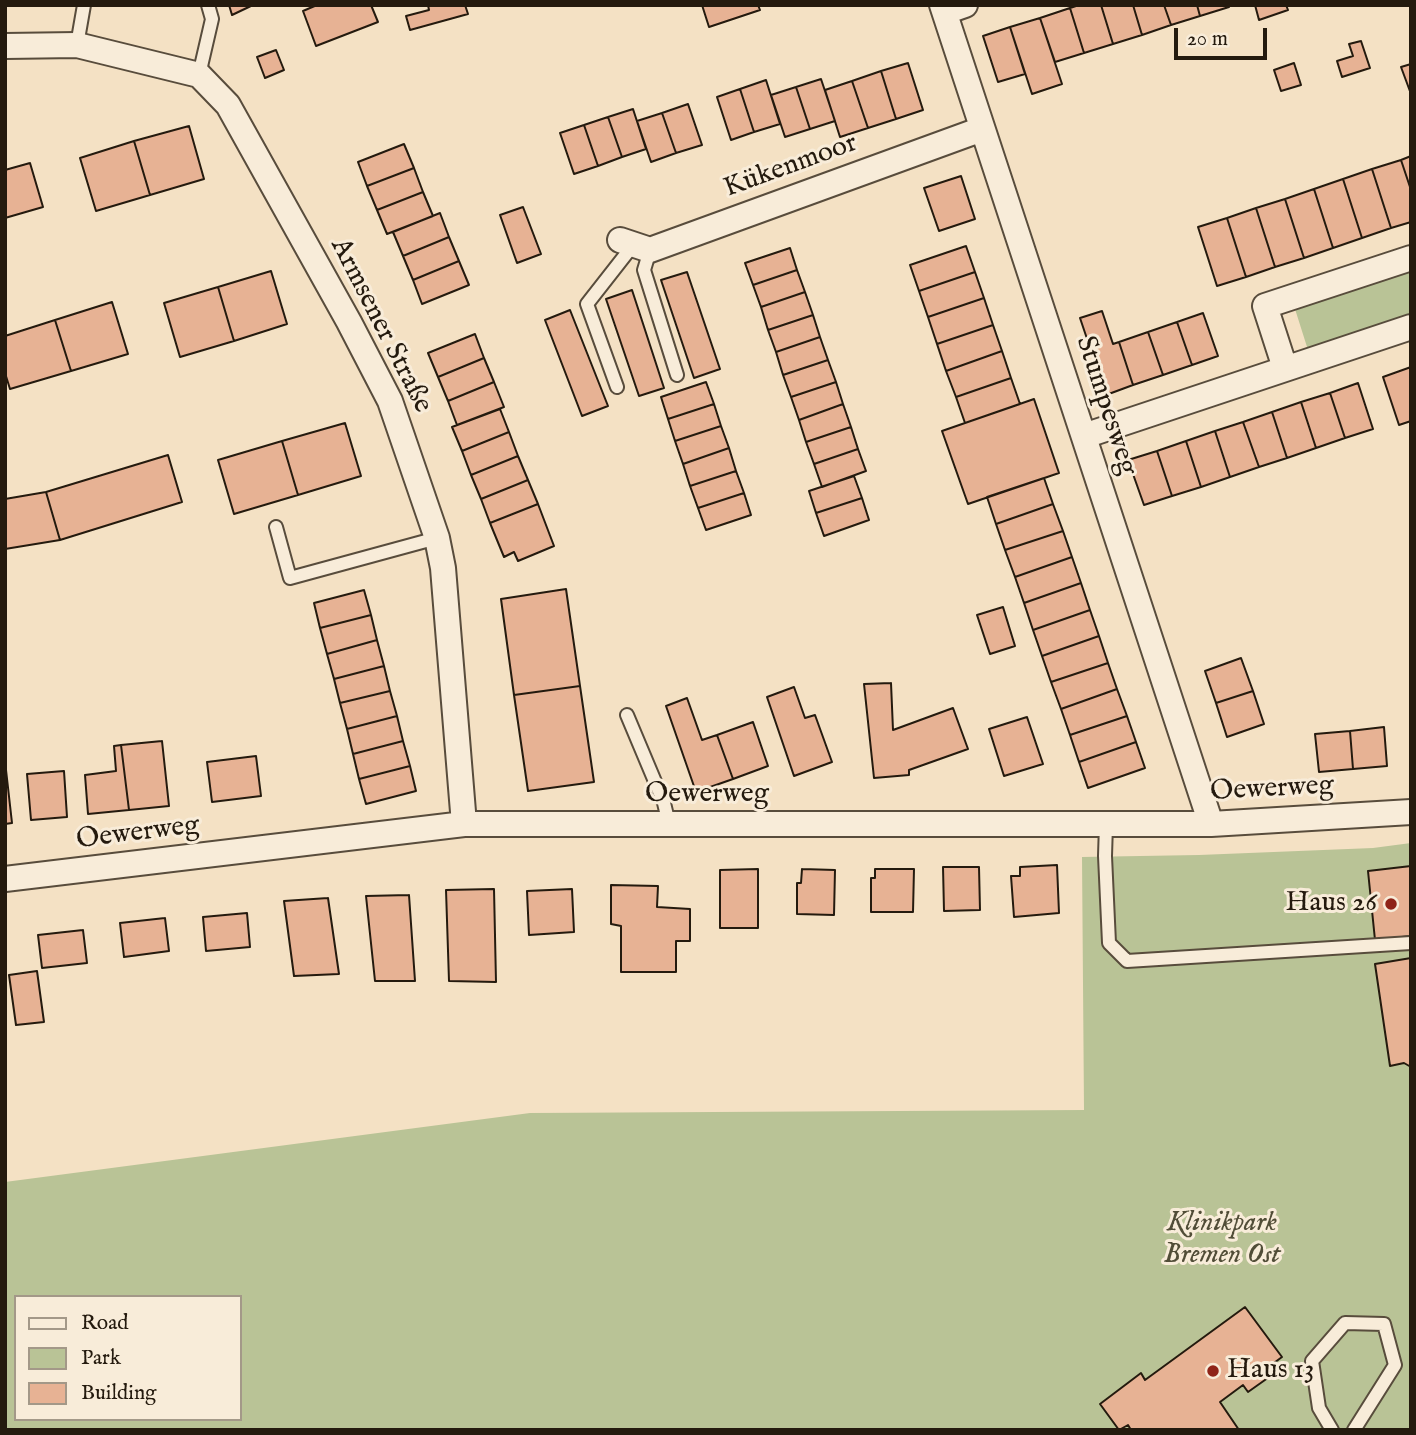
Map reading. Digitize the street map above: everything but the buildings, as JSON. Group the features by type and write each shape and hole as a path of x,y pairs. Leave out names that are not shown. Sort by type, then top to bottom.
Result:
{"street":[{"name":"Stumpesweg","path":"951,8 982,129 1211,824"},
{"path":"5,46 77,45 199,75"},
{"name":"Armsener Straße","path":"199,75 228,105 390,401 437,538 443,568 464,824"},
{"name":"Kükenmoor","path":"635,245 982,129"},
{"path":"1285,368 1265,306 1411,258"},
{"path":"1084,436 1411,327"},
{"name":"Oewerweg","path":"5,879 464,824 1211,824 1411,812"}],"lane":[{"path":"77,45 83,5"},
{"path":"199,75 212,19 208,5"},
{"path":"635,245 677,375"},
{"path":"617,387 587,304 635,245"},
{"path":"276,527 290,578 437,538"},
{"path":"627,715 664,803 668,824"},
{"path":"1106,824 1109,943 1127,961 1411,943"},
{"path":"1332,1430 1319,1408 1311,1361 1345,1323 1384,1324 1395,1365 1354,1430"}],"green space":[{"path":"1411,271 1411,316 1308,350 1295,309"},
{"name":"Klinikpark Bremen Ost","path":"1411,843 1411,1430 5,1430 5,1182 530,1113 1084,1110 1082,857 1373,848"}],"place":[{"name":"Haus 26","path":"1391,904"},
{"name":"Haus 13","path":"1213,1371"}]}
